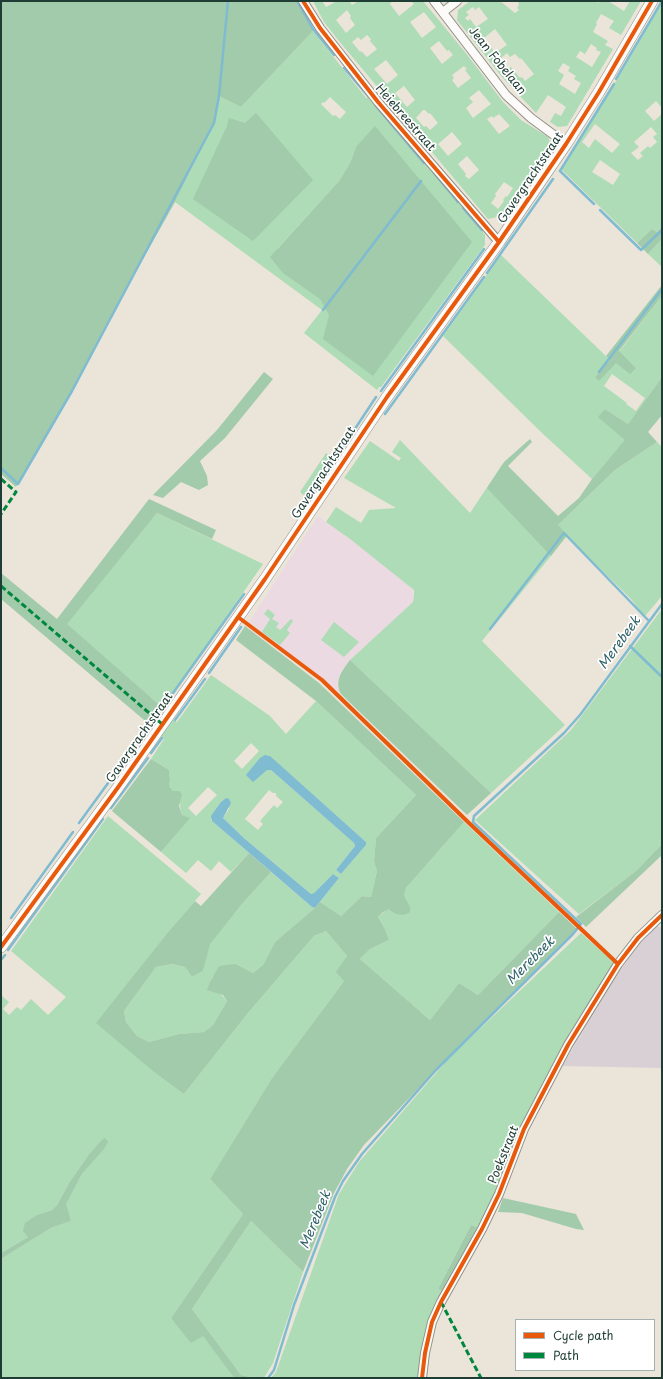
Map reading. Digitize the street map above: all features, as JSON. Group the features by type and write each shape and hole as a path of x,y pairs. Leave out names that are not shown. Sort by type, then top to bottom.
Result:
{"street":[{"name":"Heiebreestraat","path":"303,1 320,28 378,102 499,242"},
{"name":"Jean Fobelaan","path":"434,1 506,95 531,118 566,144"},
{"path":"443,12 457,1"},
{"name":"Gavergrachtstraat","path":"1,947 119,786 310,513 387,397 499,242 566,144 599,92 652,1"},
{"name":"Poekstraat","path":"422,1378 425,1353 432,1322 441,1302 482,1229 499,1194 528,1122 568,1045 618,964 638,938 662,915"}],"shaded area":[{"path":"318,516 350,539 408,585 413,590 414,596 413,602 350,660 342,670 337,685 341,694 249,622"},
{"path":"656,925 662,928 662,1068 562,1066 613,981 643,937"}],"green space":[{"path":"1,1 297,1 311,24 313,31 241,107 219,96 214,123 175,202 106,325 72,391 16,487 1,474"},
{"path":"313,1 322,1 326,7 337,1 352,1 350,2 352,5 358,1 392,1 390,4 399,16 414,4 411,1 423,1 465,52 503,102 521,120 548,137 552,148 506,215 488,219 324,22","holes":["347,10 355,25 346,33 336,20","424,12 436,27 422,38 410,22","367,35 377,49 367,57 361,51 360,52 352,42 358,37 361,40","439,41 447,51 449,50 453,55 442,64 430,48","386,60 398,75 387,84 374,69","464,66 471,78 458,88 452,80 454,78 452,75","404,86 415,100 407,107 395,93","479,90 491,104 473,118 466,108 473,102 469,98","423,110 429,114 430,113 438,123 430,130 426,126 424,127 416,118","499,114 510,126 499,134 487,119 492,116 493,118","452,132 462,144 448,156 438,144","467,156 479,170 469,179 465,176 466,174 458,164","504,182 513,188 498,209 491,203 496,196 495,194"]},
{"path":"470,1 500,1 515,13 519,10 517,8 520,1 595,1 598,3 599,1 608,1 624,11 630,1 641,1 621,35 609,28 614,21 601,14 593,32 608,41 605,45 613,49 567,126 558,127 550,122 555,113 561,116 566,107 548,95 536,113 502,77 457,20 458,10","holes":["473,7 475,10 479,7 488,19 476,27 470,19 468,21 465,18 469,15 466,12","495,29 507,45 495,53 484,38","591,44 597,48 596,50 601,52 592,67 576,57 580,51 585,54","507,53 510,57 515,54 520,59 521,58 534,74 525,81 522,77 520,78 511,67 508,69 500,59","563,63 570,67 568,71 576,76 574,79 581,83 575,94 559,84 564,75 558,71"]},
{"path":"662,1 662,108 656,101 645,111 654,121 662,114 662,227 657,232 652,229 637,243 562,170 636,48","holes":["595,124 620,144 612,153 595,139 589,148 582,142","651,127 657,134 653,137 657,142 650,148 648,146 640,153 643,156 638,160 631,153 639,147 634,142","600,160 620,174 613,185 592,172"]},
{"path":"313,31 366,98 370,96 461,202 485,235 485,245 381,387 377,390 304,333 322,310 175,202 214,123 219,96 241,107","holes":["330,97 346,112 340,119 335,115 333,116 321,104","356,147 373,376 302,254 277,249 339,181 350,163"]},
{"path":"256,113 313,180 253,241 193,199 227,126 229,118 245,123"},
{"path":"375,126 472,242 373,376 323,339 329,315 320,299 283,273 270,257 339,181 350,163 356,147"},
{"path":"662,227 662,239 648,254 637,243 652,229 657,232"},
{"path":"662,239 662,267 648,254"},
{"path":"501,255 610,360 595,377 616,363 636,368 619,352 662,296 662,377 628,424 605,409 599,417 626,440 592,479 541,432 443,336","holes":["612,374 645,398 636,411 604,386"]},
{"path":"662,285 662,296 619,351 636,368 630,374 616,363 599,381 595,377 610,360 606,356"},
{"path":"264,372 273,379 225,438 200,461 207,476 208,485 199,490 181,482 163,498 153,495 217,430"},
{"path":"662,377 662,415 648,432 657,442 615,470 558,525 567,535 551,556 487,488 504,462 530,439 532,442 508,466 558,516 579,498 592,479 625,440 598,417 605,409 628,424"},
{"path":"400,440 470,513 502,465 558,525 615,470 657,442 662,447 662,596 645,616 632,600 567,536 482,641 565,725 491,793 350,660 413,602 414,590 350,539 326,522 336,507 361,523 369,510 396,508 344,478 370,441 399,461 401,458 392,452"},
{"path":"326,453 333,458 306,497 300,492"},
{"path":"149,499 216,530 212,539 157,513 67,624 163,708 150,725 1,599 1,573 57,619"},
{"path":"157,513 263,564 163,708 66,624"},
{"path":"268,609 275,615 272,619 279,623 276,627 280,630 291,619 293,621 287,630 290,633 280,645 262,632 270,619 264,614"},
{"path":"662,609 662,844 637,870 579,914 475,820 571,730"},
{"path":"334,622 359,642 344,657 321,640"},
{"path":"245,626 319,683 464,822 406,888 404,896 410,907 410,912 399,915 389,909 378,917 389,940 370,949 360,959 430,1020 459,983 478,995 559,912 577,929 469,1036 364,1145 347,1169 334,1193 303,1272 251,1221 192,1309 241,1375 254,1378 234,1378 203,1336 191,1343 171,1318 243,1214 210,1179 272,1078 344,981 336,972 347,956 326,931 314,936 248,1013 184,1094 153,1071 96,1023 168,932 195,901 201,906 249,853 271,872 242,904 210,944 203,971 192,977 185,967 172,964 156,967 124,1011 126,1022 137,1036 149,1042 179,1034 204,1032 213,1025 227,1001 223,995 207,990 219,966 236,964 253,973 263,965 275,942 320,902 341,916 362,896 371,897 377,871 374,862 376,838 416,795 316,701 236,640"},
{"path":"350,660 491,793 467,815 341,694 338,684 340,676"},
{"path":"211,675 270,716 286,734 316,701 416,795 376,838 374,862 377,871 371,897 362,896 341,916 320,902 339,878 333,874 314,893 311,894 245,839 223,818 229,809 226,798 221,802 211,820 249,853 231,872 219,861 211,871 198,860 186,873 161,852 189,818 182,815 179,791 173,791 169,786 169,770 151,759 164,739 160,735 172,719 177,722","holes":["251,743 259,751 242,769 234,761","268,755 366,842 366,845 341,874 336,870 355,846 354,843 271,770 267,770","208,787 217,795 196,816 188,808","269,790 276,793 276,796 283,802 277,808 274,805 260,821 263,824 258,830 245,819"]},
{"path":"151,759 169,770 169,786 173,791 179,791 182,794 179,806 182,815 190,818 161,852 112,811"},
{"path":"108,816 201,894 168,932 97,1023 184,1094 248,1013 314,936 326,931 347,956 344,981 272,1078 210,1179 243,1214 171,1318 203,1335 234,1378 1,1378 1,1259 51,1228 71,1221 65,1205 82,1174 104,1148 87,1157 69,1183 57,1205 52,1210 37,1215 28,1237 1,1253 1,995 9,1002 3,1009 9,1015 17,1007 21,1010 31,999 48,1015 66,997 11,951"},
{"path":"464,822 559,912 478,995 459,983 430,1020 360,959 370,949 389,940 378,917 404,896 406,888"},
{"path":"662,844 662,855 586,927 576,917 637,870"},
{"path":"271,872 315,908 275,942 263,965 253,973 236,964 213,976 210,982 227,1001 213,1025 204,1032 179,1034 149,1042 137,1036 126,1022 124,1011 156,967 172,964 185,967 192,977 203,971 209,944"},
{"path":"581,933 614,963 570,1032 523,1124 495,1195 479,1228 471,1225 438,1289 443,1291 419,1378 271,1378 276,1372 339,1194 359,1162 449,1058"},
{"path":"105,1138 108,1142 104,1149 82,1174 66,1204 71,1221 51,1228 1,1259 1,1253 28,1237 23,1231 25,1223 37,1215 52,1210 57,1205 69,1183 87,1157"},
{"path":"503,1198 576,1214 584,1230 522,1213 498,1212"},
{"path":"251,1221 303,1272 273,1363 264,1378 254,1378 241,1375 192,1309"},
{"path":"471,1225 479,1228 443,1291 438,1289"}],"water":[{"path":"265,755 270,756 366,842 366,845 341,874 336,870 355,846 354,843 271,770 267,770 253,782 246,775 260,758"},
{"path":"226,798 229,799 231,803 223,818 245,839 311,894 314,893 333,874 339,878 315,908 212,821 211,816 221,802"}],"waterway":[{"path":"1,468 18,484 72,391 214,123 219,96 228,1"},
{"path":"297,1 313,29 334,55"},
{"path":"616,79 662,1"},
{"path":"344,68 368,96"},
{"path":"594,204 560,171 614,84"},
{"path":"376,106 424,163"},
{"path":"434,173 458,202"},
{"path":"487,273 553,179"},
{"path":"323,310 421,181"},
{"path":"463,208 482,230"},
{"path":"600,210 641,250 662,230"},
{"path":"381,391 484,249"},
{"path":"385,414 484,277"},
{"path":"599,372 662,289"},
{"path":"306,503 376,397"},
{"path":"490,629 564,533 648,620"},
{"path":"158,714 244,594"},
{"name":"Merebeek","path":"268,1378 274,1370 294,1305 335,1197 343,1181 362,1154 436,1070 573,934 581,924 473,822 474,816 564,733 580,715 662,604"},
{"path":"209,673 241,627"},
{"path":"630,646 662,677"},
{"path":"175,720 205,679"},
{"path":"128,754 149,726"},
{"path":"151,753 162,738"},
{"path":"79,823 127,757"},
{"path":"111,808 148,758"},
{"path":"8,950 103,819"},
{"path":"11,918 73,832"},
{"path":"1,960 5,955"}],"marked path":[{"path":"1,479 16,492 1,514"},
{"path":"1,586 162,724"},
{"path":"441,1302 481,1378"}],"cycle path":[{"path":"303,1 320,28 378,102 499,242"},
{"path":"1,947 119,786 265,579 387,397 499,242 566,144 599,92 652,1"},
{"path":"238,617 322,680 469,823 618,964"},
{"path":"422,1378 425,1353 432,1322 441,1302 482,1229 499,1194 524,1129 568,1045 618,964 638,938 662,915"}]}
